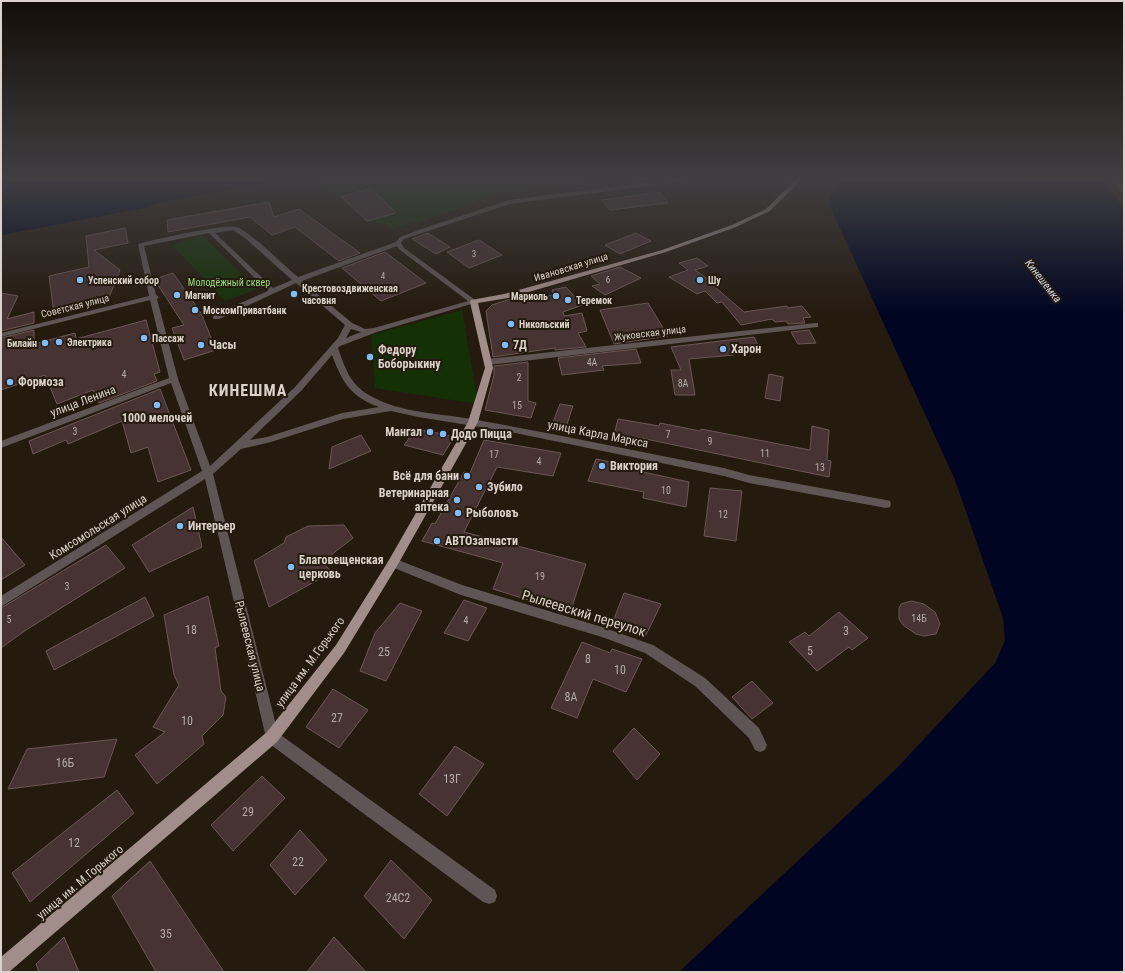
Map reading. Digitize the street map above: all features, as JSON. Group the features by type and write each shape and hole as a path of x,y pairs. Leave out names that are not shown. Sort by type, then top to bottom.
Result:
{"main road":[{"name":"Ивановская улица","path":"474,302 505,296 664,250 740,223"},
{"name":"улица им. М.Горького","path":"1,968 272,737 340,649 393,563 473,422 489,368 474,302"}],"street":[{"path":"216,317 297,280 398,243 402,238 442,223"},
{"path":"210,231 234,228 247,237 349,325 364,331 374,330"},
{"path":"210,231 272,292"},
{"name":"Рылеевская улица","path":"210,231 140,245 174,379 208,473 272,737"},
{"path":"398,243 402,249 474,302"},
{"name":"Советская улица","path":"1,335 154,297"},
{"name":"Ивановская улица","path":"334,348 351,338 374,330 474,302"},
{"path":"334,348 344,336 349,325"},
{"name":"Жуковская улица","path":"488,362 815,325"},
{"name":"улица Карла Маркса","path":"334,348 338,364 347,381 365,396 390,408 473,422 749,479 886,504"},
{"name":"Комсомольская улица","path":"1,602 208,473 239,446 298,388 334,348"},
{"name":"улица Ленина","path":"1,445 174,379"},
{"path":"239,446 268,440 342,416 390,408"},
{"name":"Рылеевский переулок","path":"393,563 461,590 602,632 649,649 700,682 754,733 760,744"},
{"path":"272,737 488,896"}],"green space":[{"path":"378,223 409,223 392,229 386,225"},
{"name":"Молодёжный сквер","path":"202,235 257,289 225,301 172,245"},
{"path":"462,310 478,404 375,388 371,335"}],"water":[{"path":"2,223 63,223 2,235"},
{"name":"Кинешемка","path":"838,223 1124,223 1124,972 679,972 896,769 995,663 1005,641 1003,618 955,480"}],"building":[{"path":"167,223 215,223 168,232"},
{"path":"258,223 319,223 360,253 339,261 295,227 272,235"},
{"path":"125,228 128,243 94,250 120,270 108,300 54,314 49,276 89,267 86,236"},
{"path":"428,233 450,247 436,254 412,239"},
{"path":"636,233 651,241 620,254 605,245"},
{"path":"479,240 502,255 469,268 447,252"},
{"path":"385,252 426,283 381,301 342,268"},
{"path":"697,258 708,266 695,270 719,287 716,288 744,312 787,306 788,308 802,306 811,317 803,318 805,323 788,324 786,321 775,322 772,319 741,325 722,302 717,303 705,291 697,294 669,277 688,270 679,263"},
{"path":"620,267 641,278 605,295 592,286 600,284 591,276"},
{"path":"173,273 201,313 216,350 184,360 172,328 184,325 154,279"},
{"path":"566,287 582,305 563,312 564,316 582,313 587,331 578,333 586,347 555,350 555,348 493,357 486,311 492,305 526,294 532,299 554,295 552,290"},
{"path":"1,293 18,296 7,319 34,312 34,323 1,331"},
{"path":"648,303 668,336 614,344 600,310"},
{"path":"146,320 160,372 154,374 157,381 99,403 93,390 57,404 45,375 1,390 1,338 34,330 34,344 75,333 76,339"},
{"path":"809,330 816,343 798,344 791,332"},
{"path":"754,337 760,349 732,351 734,355 689,359 695,395 675,395 671,370 681,370 671,347"},
{"path":"636,349 641,363 602,366 604,370 562,375 558,358"},
{"path":"528,362 528,401 536,403 531,418 485,410 494,375 494,366"},
{"path":"769,374 783,377 780,401 765,398"},
{"path":"160,389 191,470 158,482 148,447 131,453 122,421 68,444 66,440 33,454 29,441"},
{"path":"560,404 573,406 567,424 553,422"},
{"path":"618,419 659,426 660,423 700,431 701,429 810,450 812,426 829,430 827,460 831,461 829,477 636,437 614,435"},
{"path":"416,429 454,437 443,455 404,445"},
{"path":"361,435 371,451 329,469 332,447"},
{"path":"484,440 561,453 553,476 497,467 464,532 586,564 570,613 493,589 503,563 422,541 432,523 435,524 464,472 470,473"},
{"path":"596,459 635,467 634,470 689,482 686,507 643,498 644,492 588,481"},
{"path":"710,488 742,491 736,541 704,536"},
{"name":"Интерьер","path":"193,507 202,547 149,572 132,545"},
{"name":"Благовещенская церковь","path":"344,525 353,538 322,562 332,572 269,607 254,561 284,543 286,537 308,526"},
{"path":"1,537 25,565 1,580"},
{"path":"106,545 125,568 26,630 1,648 1,608"},
{"path":"624,593 661,604 645,637 612,624"},
{"path":"208,596 219,646 215,648 221,691 226,697 223,715 202,736 204,744 157,784 135,755 165,732 153,727 179,685 174,675 164,615"},
{"path":"145,597 154,616 54,670 46,651"},
{"path":"464,600 487,608 468,641 444,633"},
{"path":"911,601 924,604 935,612 940,624 936,634 924,636 916,634 903,625 899,619 899,608 901,604"},
{"path":"400,603 422,611 386,681 360,671 375,633"},
{"path":"839,612 868,638 852,650 849,647 817,671 789,642 805,632 809,636"},
{"path":"582,642 610,653 612,649 642,659 626,692 593,679 577,718 551,708"},
{"path":"752,681 773,703 752,719 732,697"},
{"path":"333,689 368,710 339,748 306,727"},
{"path":"634,728 660,754 637,780 613,751"},
{"path":"117,739 104,777 8,789 27,749"},
{"path":"455,746 484,764 447,816 419,794"},
{"path":"262,776 285,798 233,851 211,825"},
{"path":"117,790 134,813 30,902 12,873"},
{"path":"300,830 327,860 295,895 270,865"},
{"path":"391,860 432,900 404,939 364,896"},
{"path":"150,861 224,972 156,972 112,896"},
{"path":"64,937 79,972 39,972 36,964"},
{"path":"334,937 366,972 307,972"}],"place":[{"name":"Успенский собор","path":"80,280"},
{"name":"Шу","path":"700,280"},
{"name":"Крестовоздвиженская часовня","path":"294,294"},
{"name":"Магнит","path":"177,295"},
{"name":"Мариоль","path":"556,296"},
{"name":"Теремок","path":"568,300"},
{"name":"МоскомПриватбанк","path":"195,310"},
{"name":"Никольский","path":"511,324"},
{"name":"Пассаж","path":"144,338"},
{"name":"Электрика","path":"59,342"},
{"name":"Билайн","path":"45,343"},
{"name":"Часы","path":"201,345"},
{"name":"7Д","path":"505,345"},
{"name":"Харон","path":"723,349"},
{"name":"Федору Боборыкину","path":"370,357"},
{"name":"Формоза","path":"10,382"},
{"name":"1000 мелочей","path":"157,405"},
{"name":"Мангал","path":"430,432"},
{"name":"Додо Пицца","path":"443,434"},
{"name":"Виктория","path":"602,466"},
{"name":"Всё для бани","path":"467,476"},
{"name":"Зубило","path":"479,487"},
{"name":"Ветеринарная аптека","path":"457,500"},
{"name":"Рыболовъ","path":"458,513"},
{"name":"Интерьер","path":"180,526"},
{"name":"АВТОзапчасти","path":"437,541"},
{"name":"Благовещенская церковь","path":"291,567"}],"district":[{"name":"КИНЕШМА","path":"248,390"}]}
